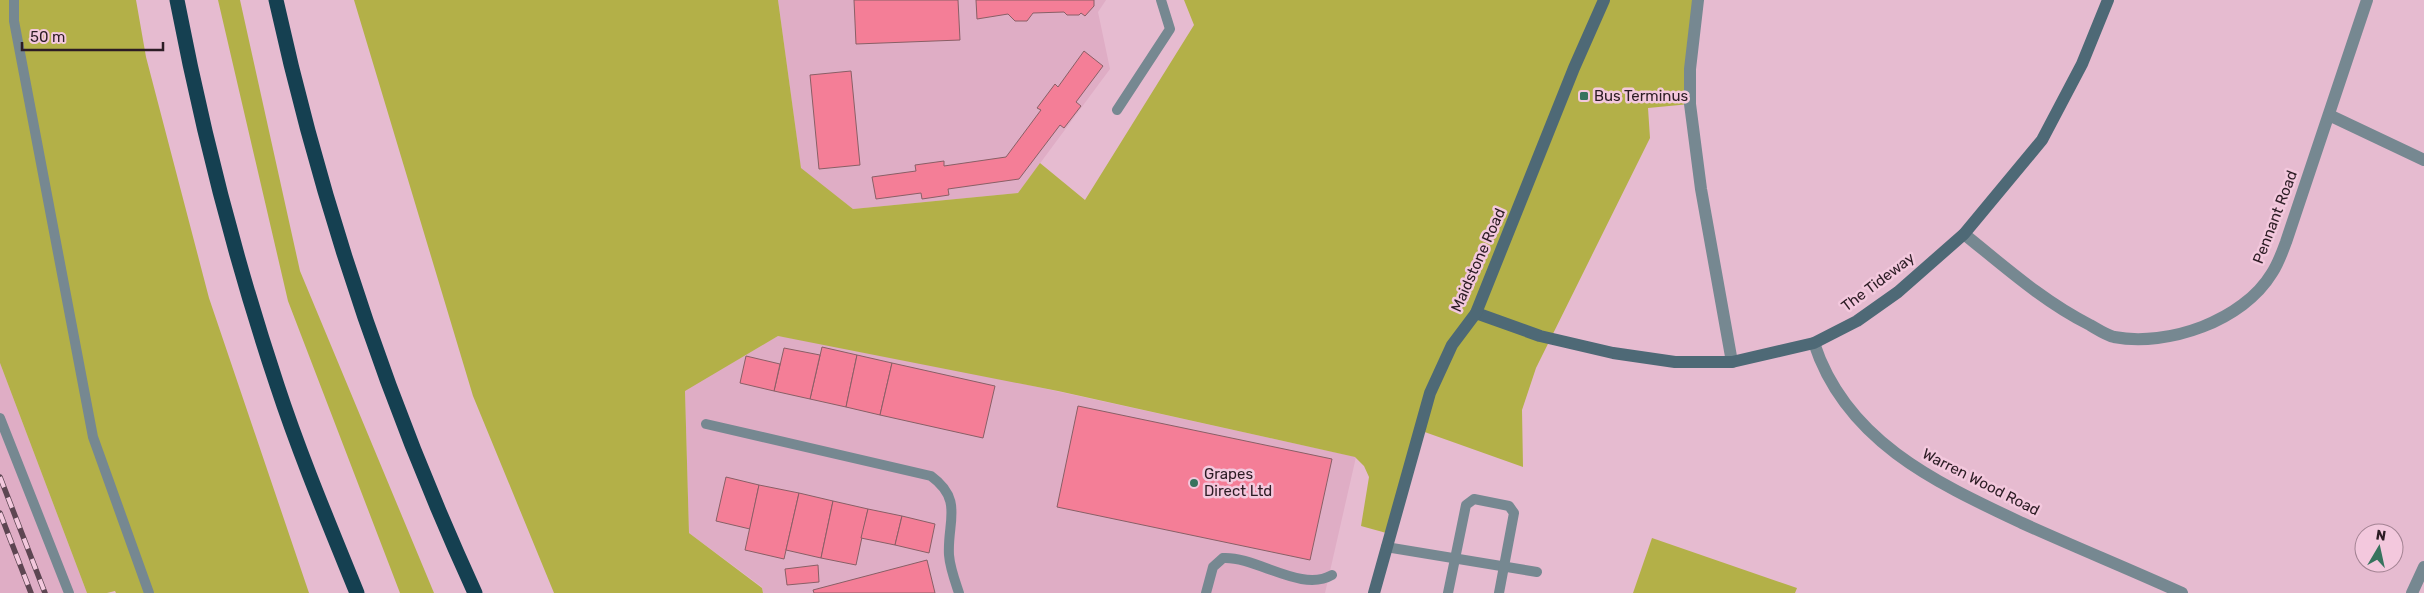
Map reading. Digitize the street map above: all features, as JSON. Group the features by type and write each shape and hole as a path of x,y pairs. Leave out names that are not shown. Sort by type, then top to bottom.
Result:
{"highway":[{"path":"177,0 215,172 268,357 316,492 357,593"},
{"path":"276,0 303,116 340,243 420,463 475,593"}],"street":[{"name":"Maidstone Road","path":"1374,593 1430,393 1452,345 1476,313 1574,68 1604,0"},
{"path":"1698,0 1690,69 1690,104 1700,189 1732,362"},
{"name":"The Tideway","path":"1476,313 1540,336 1613,353 1675,362 1732,362 1814,343 1857,321 1898,292 1964,234 2042,140 2082,64 2108,0"},
{"name":"Pennant Road","path":"1964,234 2028,286 2067,313 2113,337 2151,338 2194,331 2225,316 2251,298 2272,274 2286,242 2367,0"},
{"path":"2329,115 2424,160"},
{"name":"Warren Wood Road","path":"1814,343 1827,378 1839,396 1878,438 1901,458 1940,482 2002,513 2182,593"},
{"path":"2412,593 2424,567"}],"lane":[{"path":"14,0 14,21 93,437 149,593"},
{"path":"1116,110 1170,29 1161,0"},
{"path":"0,418 69,593"},
{"path":"706,424 931,476 944,488 953,506 949,555 959,593"},
{"path":"1448,593 1466,506 1474,499 1509,506 1514,513 1499,593"},
{"path":"1386,547 1537,572"},
{"path":"1206,593 1213,567 1224,558 1250,562 1275,573 1301,579 1318,580 1332,575"}],"shaded area":[{"path":"0,0 136,0 146,57 209,298 309,593 116,593 115,591 87,593 0,363"},
{"path":"218,0 240,0 300,271 434,593 400,593 288,301"},
{"path":"354,0 778,0 801,168 853,209 1018,193 1040,163 1085,200 1194,25 1184,0 1698,0 1690,104 1648,108 1650,138 1536,368 1522,410 1523,467 1419,430 1390,534 1361,526 1369,477 1364,466 1355,457 1058,391 778,336 685,391 689,533 762,588 763,593 554,593 473,396"},
{"path":"778,0 1106,0 1098,12 1110,69 1018,193 853,209 801,169"},
{"path":"778,336 879,352 1356,457 1325,593 763,593 762,587 689,533 685,390"},
{"path":"0,363 87,593 0,593"},
{"path":"1652,538 1797,588 1795,593 1633,593"}],"building":[{"path":"854,0 958,0 960,40 856,44"},
{"path":"976,0 1094,0 1094,6 1085,16 1081,13 1079,15 1067,15 1064,12 1033,13 1027,21 1015,21 1008,14 977,19"},
{"path":"1084,51 1103,66 1076,102 1081,106 1064,128 1060,125 1019,179 948,189 949,195 922,199 921,193 876,199 872,177 916,171 915,165 944,161 944,166 1006,157 1041,110 1037,108 1055,84 1058,87"},
{"path":"851,71 860,165 819,169 810,75"},
{"path":"822,347 857,355 846,407 810,399"},
{"path":"784,348 820,355 810,399 774,391"},
{"path":"857,355 892,363 880,415 846,407"},
{"path":"746,356 780,364 774,391 740,383"},
{"path":"892,363 995,386 983,438 880,415"},
{"name":"Grapes Direct Ltd","path":"1078,406 1332,459 1310,560 1057,507"},
{"path":"726,477 759,485 750,529 716,521"},
{"path":"759,485 799,493 784,559 745,550"},
{"path":"799,493 833,501 821,558 786,550"},
{"path":"833,501 868,509 856,565 821,558"},
{"path":"868,509 902,516 895,545 861,538"},
{"path":"902,516 935,524 929,553 895,545"},
{"path":"927,560 935,593 814,593 813,590"},
{"path":"818,565 819,582 787,585 785,569"}],"railway":[{"path":"0,477 45,593"},
{"path":"0,513 31,593"}],"place":[{"name":"Bus Terminus","path":"1584,96"},
{"name":"Grapes Direct Ltd","path":"1194,483"}]}
